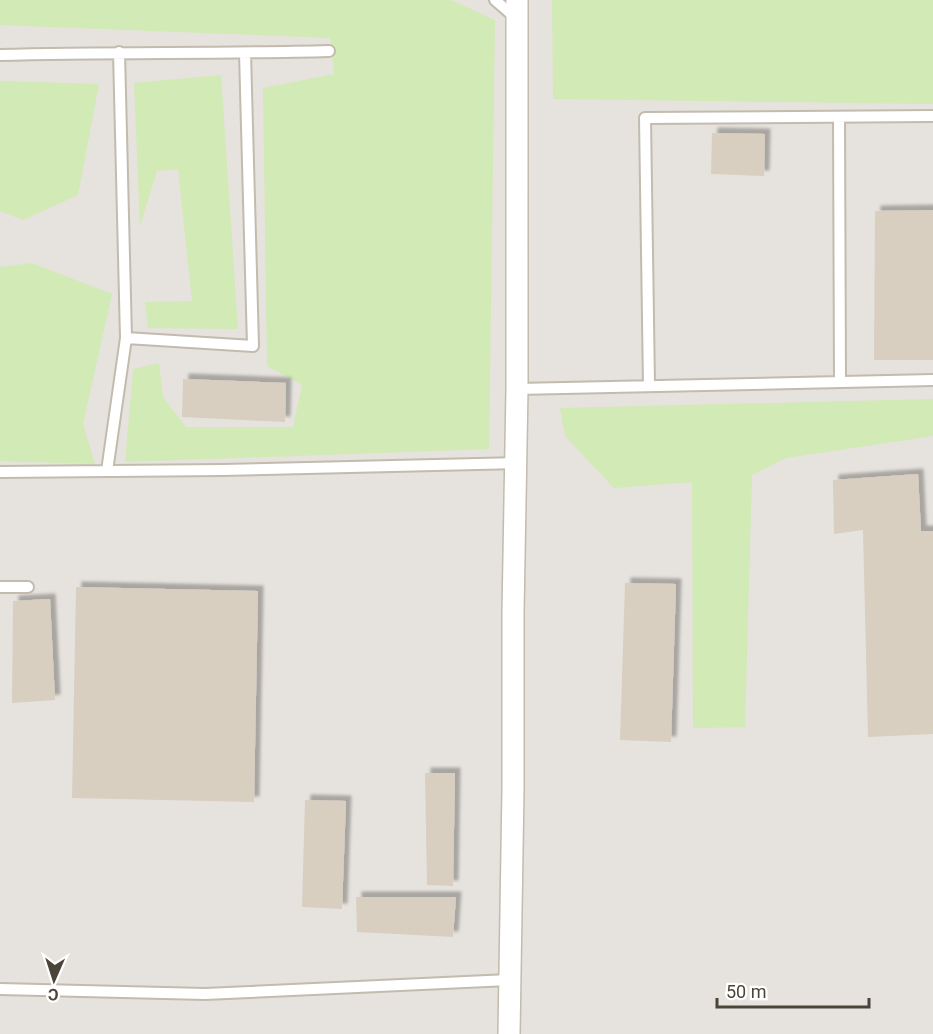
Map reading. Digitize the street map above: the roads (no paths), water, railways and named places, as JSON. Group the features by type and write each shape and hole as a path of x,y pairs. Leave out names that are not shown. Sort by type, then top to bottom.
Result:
{"street":[{"path":"509,1034 517,389 517,10"}],"lane":[{"path":"495,0 517,10"},
{"path":"0,55 330,51"},
{"path":"107,471 126,338 119,52"},
{"path":"126,338 253,346 245,53"},
{"path":"649,385 645,118 933,116"},
{"path":"839,117 840,382"},
{"path":"517,389 933,380"},
{"path":"0,472 516,462"},
{"path":"0,587 28,587"},
{"path":"0,990 205,994 509,980"}]}
